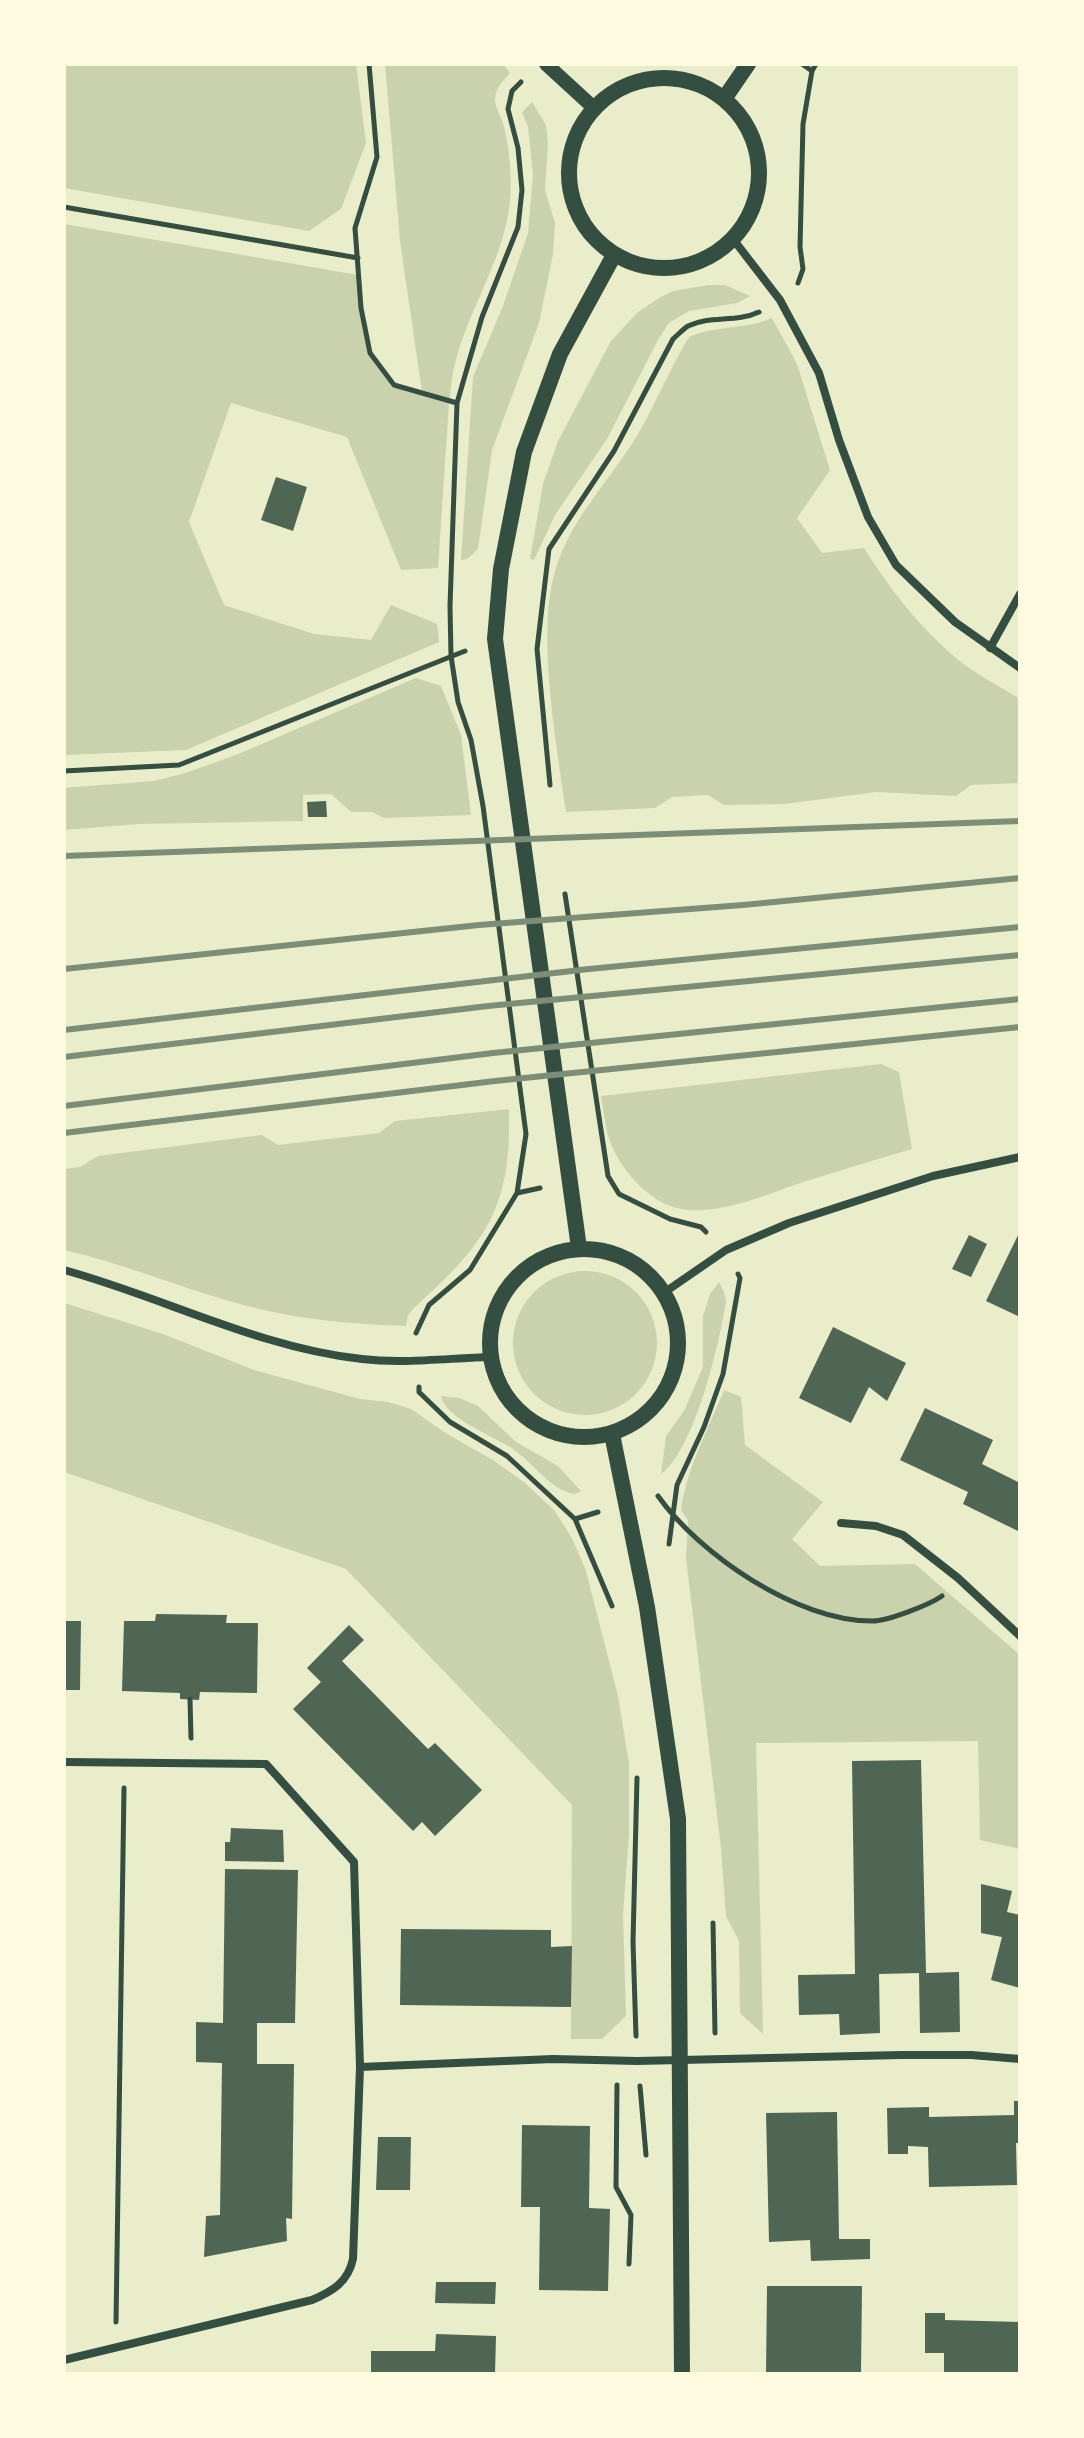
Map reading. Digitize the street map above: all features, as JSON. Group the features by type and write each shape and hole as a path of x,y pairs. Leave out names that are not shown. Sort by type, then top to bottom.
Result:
{"main road":[{"path":"724,99 748,64"},
{"path":"672,78 700,85 724,99 745,122 757,151 759,182 751,213 733,239 707,258 676,268 644,267 614,255 592,237 577,213 569,186 569,158 578,132 594,108 616,90 643,80 672,78"},
{"path":"579,1248 495,639 501,569 524,452 560,354 614,255"},
{"path":"579,1248 612,1252 643,1267 665,1292 678,1325 678,1360 666,1392 642,1418 612,1434 589,1438 565,1436 543,1428 524,1416 508,1399 496,1379 491,1357 491,1325 502,1296 522,1272 549,1255 579,1248"},
{"path":"612,1434 647,1607 678,1819 682,2374"}],"street":[{"path":"546,64 594,108"},
{"path":"733,239 780,300 819,373 839,440 868,517 896,565 955,622 1020,668"},
{"path":"990,648 1020,594"},
{"path":"665,1292 726,1250 789,1223 933,1176 1020,1157"},
{"path":"64,1270 120,1285 300,1347 363,1359 491,1357"},
{"path":"841,1523 876,1526 903,1535 958,1578 1020,1636"},
{"path":"64,1762 266,1764 354,1862 360,2067 353,2259 345,2279 330,2292 312,2300 64,2360"},
{"path":"360,2067 553,2059 680,2061 971,2055 1020,2059"}],"path":[{"path":"369,64 377,157 355,228 361,308 370,353 394,385 457,403"},
{"path":"802,64 812,71"},
{"path":"551,797 537,649 549,549 614,451 673,339 688,326 708,320 732,320 754,315 780,300 798,284 803,269 800,247 803,124 812,71 816,64"},
{"path":"530,73 512,91 508,109 518,148 522,190 518,227 482,317 457,403 451,656 458,702 471,740 483,806 526,1134 517,1193 470,1270 429,1305 416,1333 416,1359 419,1392 431,1405 450,1422 507,1456 575,1519 613,1609"},
{"path":"64,207 358,258"},
{"path":"64,771 179,765 495,639"},
{"path":"564,888 608,1176 619,1194 670,1219 701,1227 726,1250 740,1278 723,1374 704,1427 677,1485 671,1515 725,1563 774,1593 833,1615 875,1622 939,1599 958,1578"},
{"path":"190,1699 191,1764"},
{"path":"115,2348 125,1763"},
{"path":"637,1777 633,1942 637,2061 646,2160"},
{"path":"617,2060 616,2187 631,2215 629,2264"}],"green space":[{"path":"64,64 356,64 366,143 341,209 309,231 64,188"},
{"path":"385,64 503,64 510,73 495,95 510,164 506,226 459,348 450,399 422,392 400,241"},
{"path":"532,102 546,125 545,190 555,223 553,254 539,323 492,450 478,549 467,559 461,560 473,377 503,306 528,233 533,175 528,127 522,112"},
{"path":"64,224 358,275 368,354 392,387 449,403 438,568 401,570 347,437 231,403 189,522 224,605 314,634 371,640 391,605 437,624 439,642 186,750 64,755"},
{"path":"725,285 750,296 737,303 689,311 669,323 607,439 555,515 534,560 530,559 543,484 558,441 611,341 638,312 659,298 673,291"},
{"path":"772,318 797,364 830,470 797,518 822,553 864,548 906,607 942,646 971,669 1020,699 1020,783 971,785 956,796 877,792 784,804 724,805 708,795 672,797 655,808 566,812 550,693 547,630 549,601 560,555 579,519 638,434 689,337"},
{"path":"416,678 441,686 461,735 471,815 384,818 372,812 351,812 331,794 303,795 303,821 138,824 64,830 64,788 154,781 185,773 236,755"},
{"path":"881,1064 899,1072 912,1149 730,1206 687,1210 663,1203 641,1187 623,1167 607,1132 601,1096"},
{"path":"509,1109 505,1173 489,1222 459,1264 408,1315 406,1326 326,1320 268,1311 64,1250 64,1169 80,1167 98,1156 262,1135 278,1145 379,1133 395,1121"},
{"path":"585,1271 612,1277 636,1292 651,1316 657,1343 651,1370 636,1394 612,1409 585,1415 558,1409 534,1394 519,1370 513,1343 519,1316 534,1292 558,1277"},
{"path":"719,1282 726,1302 704,1394 685,1442 661,1474 666,1436 684,1411 703,1367 703,1316 710,1294"},
{"path":"64,1303 163,1334 254,1370 360,1399 388,1402 411,1409 496,1462 554,1510 572,1538 586,1571 618,1696 629,1763 629,1835 623,1914 626,2016 602,2039 571,2039 572,1805 346,1569 64,1472"},
{"path":"724,1390 741,1397 745,1445 823,1502 792,1539 820,1566 915,1564 1020,1655 1020,1849 980,1840 978,1741 756,1743 763,2034 740,2013 739,1941 726,1916 721,1848 686,1558 688,1520 681,1510 693,1464"},
{"path":"441,1396 459,1398 478,1406 516,1442 558,1466 581,1491 575,1494 558,1488 510,1447 459,1418 444,1404"}],"building":[{"path":"276,477 307,487 293,531 261,520"},
{"path":"326,801 327,817 308,817 307,802"},
{"path":"1020,1231 1020,1317 986,1301"},
{"path":"969,1235 987,1244 971,1277 952,1269"},
{"path":"833,1327 906,1363 887,1401 869,1387 851,1423 799,1398"},
{"path":"925,1408 993,1440 982,1464 1020,1483 1020,1532 963,1504 968,1492 900,1460"},
{"path":"156,1614 227,1615 226,1623 258,1623 257,1693 200,1692 199,1700 180,1699 180,1693 122,1691 124,1621 155,1621"},
{"path":"64,1621 81,1621 80,1690 64,1690"},
{"path":"349,1625 364,1640 342,1661 428,1749 435,1743 482,1790 435,1836 422,1822 413,1831 293,1709 321,1682 307,1668"},
{"path":"921,1760 926,1973 959,1972 960,2032 920,2033 919,1973 879,1974 880,2033 840,2035 839,2014 799,2015 798,1975 855,1974 852,1761"},
{"path":"231,1828 283,1830 284,1862 225,1861 225,1842 230,1842"},
{"path":"225,1869 298,1870 295,2023 257,2023 257,2064 294,2064 292,2219 286,2218 287,2241 204,2257 206,2216 220,2215 222,2063 196,2062 196,2022 223,2023"},
{"path":"981,1884 1012,1891 1007,1912 1020,1915 1020,1988 991,1980 1002,1937 981,1933"},
{"path":"401,1929 551,1930 551,1947 572,1946 571,2007 400,2005"},
{"path":"1014,2101 1020,2101 1020,2143 1016,2143 1017,2185 929,2187 928,2147 908,2146 908,2154 888,2154 887,2108 929,2107 929,2117 1014,2115"},
{"path":"837,2112 839,2239 870,2239 870,2259 811,2261 810,2240 769,2242 766,2113"},
{"path":"522,2125 590,2126 589,2208 610,2209 608,2291 539,2290 540,2207 521,2207"},
{"path":"378,2137 411,2137 410,2190 376,2190"},
{"path":"436,2282 496,2282 495,2304 435,2303"},
{"path":"767,2286 862,2286 861,2374 766,2374"},
{"path":"925,2313 945,2313 945,2320 1020,2322 1020,2374 944,2374 944,2353 925,2353"},
{"path":"436,2334 496,2336 495,2374 371,2374 371,2351 435,2351"}],"railway":[{"path":"64,856 1020,821"},
{"path":"64,969 479,925 743,905 1020,878"},
{"path":"64,1030 589,969 1020,927"},
{"path":"64,1057 488,1006 1020,955"},
{"path":"64,1106 493,1053 1020,999"},
{"path":"64,1133 495,1081 1020,1027"}]}
